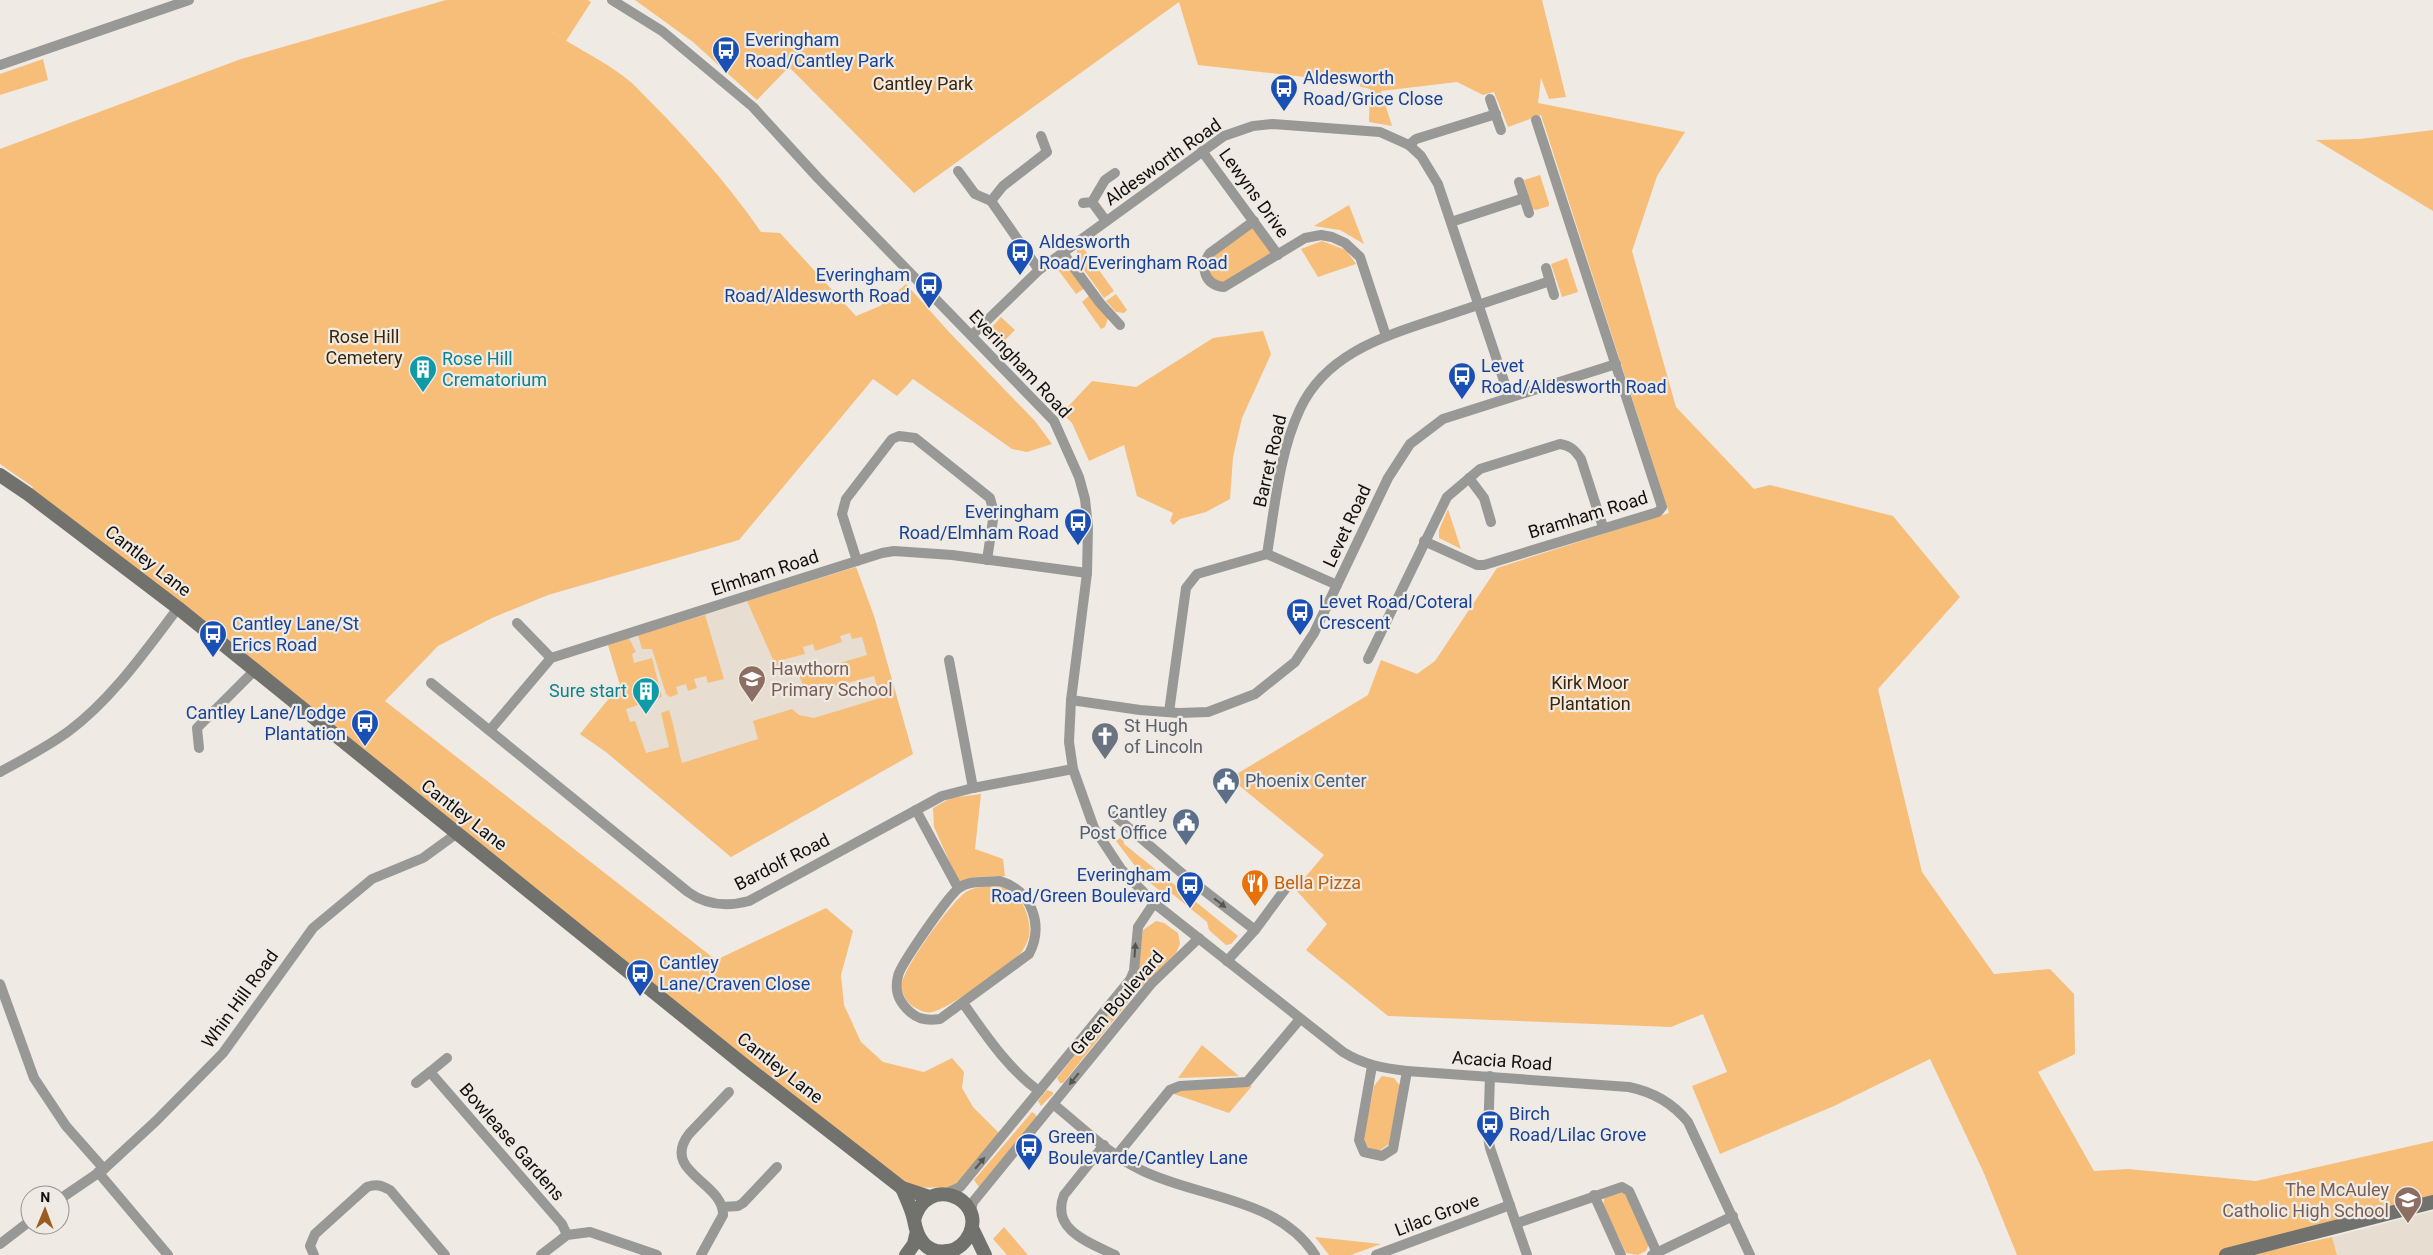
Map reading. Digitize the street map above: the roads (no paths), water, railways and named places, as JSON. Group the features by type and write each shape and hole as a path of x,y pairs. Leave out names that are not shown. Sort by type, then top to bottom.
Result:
{"main road":[{"name":"Cantley Lane","path":"0,475 28,494 178,608 744,1065 902,1188 929,1196"},
{"path":"902,1188 914,1220 916,1235 914,1244 906,1255"},
{"path":"914,1220 916,1210 929,1196 944,1194 957,1197 963,1201 985,1255"},
{"path":"2226,1255 2266,1250 2433,1202"},
{"path":"916,1235 926,1247 936,1253 949,1251 959,1247 967,1239 971,1221"},
{"path":"959,1247 981,1255"}],"street":[{"path":"0,65 189,0"},
{"name":"Everingham Road","path":"612,0 662,31 753,107 818,178 1041,405 1061,433 1085,499 1088,527 1087,573 1071,700 1069,742 1073,769 1094,828 1121,869 1154,902 1199,938"},
{"path":"1490,98 1501,130"},
{"path":"1409,145 1416,139 1496,114"},
{"name":"Bramham Road","path":"1424,541 1477,565 1484,565 1603,527 1658,512 1662,507 1536,120"},
{"name":"Aldesworth Road","path":"972,335 1039,270 1202,151 1239,130 1273,124 1365,129 1380,132 1409,145 1429,166 1438,184 1509,396"},
{"path":"992,201 1003,186 1047,152 1041,136"},
{"name":"Lewyns Drive","path":"1202,151 1278,255"},
{"path":"958,171 975,194 992,201 1039,270"},
{"path":"1106,222 1088,202 1105,180 1115,173"},
{"path":"1519,182 1529,213"},
{"path":"1451,222 1524,198"},
{"path":"1254,221 1210,253 1206,259 1205,275 1210,282 1215,286 1224,287 1305,238 1321,235 1338,240 1354,249 1360,257 1386,336"},
{"path":"1063,253 1100,303 1120,325"},
{"path":"1546,268 1554,294"},
{"name":"Barret Road","path":"1267,554 1284,458 1300,408 1317,383 1330,369 1364,344 1550,281"},
{"name":"Levet Road","path":"1071,700 1170,712 1208,712 1255,694 1295,662 1305,648 1388,478 1410,444 1443,419 1509,396 1616,364"},
{"path":"857,561 842,514 843,507 846,499 892,438 899,436 915,438 990,498 994,514 987,560"},
{"path":"1368,659 1443,503 1480,469 1560,444 1568,446 1575,450 1581,459 1603,527"},
{"path":"1469,478 1484,498 1491,522"},
{"name":"Elmham Road","path":"551,658 894,550 1087,573"},
{"path":"1170,712 1186,588 1189,582 1202,572 1267,554 1337,585"},
{"path":"0,772 35,753 70,730 87,715 133,668 178,608"},
{"path":"490,730 551,658 517,623"},
{"path":"949,660 973,788"},
{"path":"199,748 197,728 255,670"},
{"name":"Bardolf Road","path":"431,683 688,892 705,902 717,904 729,905 749,901 951,792 1073,769"},
{"path":"916,810 958,888"},
{"path":"1115,816 1184,875 1255,930"},
{"name":"Whin Hill Road","path":"70,1192 101,1170 156,1121 223,1053 313,928 372,879 423,858 456,834"},
{"path":"1000,881 1010,884 1022,893 1032,910 1037,928 1036,938 1029,954 963,1003 940,1019 928,1020 911,1013 896,993 898,974 926,930 958,888 979,882 1000,881"},
{"path":"1227,961 1255,930 1286,888"},
{"name":"Green Boulevard","path":"944,1194 960,1187 1130,980 1134,971 1138,927 1154,902"},
{"name":"Green Boulevard","path":"971,1221 973,1202 1151,984 1199,938"},
{"name":"Acacia Road","path":"1199,938 1343,1052 1372,1066 1408,1071 1629,1086 1647,1091 1665,1100 1677,1109 1688,1122 1750,1255"},
{"path":"0,984 34,1078 66,1126 168,1255"},
{"path":"963,1003 1009,1063 1023,1079 1039,1091"},
{"path":"1116,1154 1170,1090 1180,1086 1247,1082 1300,1019"},
{"path":"416,1083 447,1058"},
{"path":"1372,1066 1359,1140 1364,1152 1375,1155 1387,1154 1393,1149 1408,1071"},
{"name":"Bowlease Gardens","path":"430,1072 562,1224 567,1235"},
{"path":"1490,1076 1488,1137 1490,1148 1527,1255"},
{"path":"1048,1081 1062,1092"},
{"path":"701,1255 722,1215 723,1208 719,1198 686,1167 682,1149 684,1141 689,1134 729,1092"},
{"path":"1030,1103 1044,1115"},
{"path":"1053,1104 1116,1154 1140,1170 1272,1216 1307,1243 1315,1255"},
{"path":"1104,1144 1064,1194 1061,1210 1063,1220 1074,1235 1115,1255"},
{"path":"723,1208 743,1203 777,1166"},
{"path":"314,1255 310,1246 315,1234 367,1187 374,1185 390,1190 445,1255"},
{"path":"1517,1223 1616,1187 1626,1188 1654,1254 1732,1216"},
{"path":"1594,1195 1621,1255"},
{"name":"Lilac Grove","path":"1376,1255 1510,1205"},
{"path":"0,1244 20,1229"},
{"path":"541,1255 567,1235 578,1232 596,1233 657,1255"}],"place":[{"name":"Everingham Road/Cantley Park","path":"726,74"},
{"name":"Aldesworth Road/Grice Close","path":"1284,112"},
{"name":"Aldesworth Road/Everingham Road","path":"1020,276"},
{"name":"Everingham Road/Aldesworth Road","path":"929,309"},
{"name":"Rose Hill Crematorium","path":"423,393"},
{"name":"Levet Road/Aldesworth Road","path":"1462,400"},
{"name":"Everingham Road/Elmham Road","path":"1078,546"},
{"name":"Levet Road/Coteral Crescent","path":"1300,636"},
{"name":"Cantley Lane/St Erics Road","path":"213,658"},
{"name":"Hawthorn Primary School","path":"752,703"},
{"name":"Sure start","path":"646,715"},
{"name":"Cantley Lane/Lodge Plantation","path":"365,747"},
{"name":"St Hugh of Lincoln","path":"1105,760"},
{"name":"Phoenix Center","path":"1226,805"},
{"name":"Cantley Post Office","path":"1186,846"},
{"name":"Bella Pizza","path":"1255,907"},
{"name":"Everingham Road/Green Boulevard","path":"1190,909"},
{"name":"Cantley Lane/Craven Close","path":"640,997"},
{"name":"Birch Road/Lilac Grove","path":"1490,1148"},
{"name":"Green Boulevarde/Cantley Lane","path":"1029,1171"},
{"name":"The McAuley Catholic High School","path":"2408,1224"}],"park label":[{"name":"Cantley Park","path":"923,84"},
{"name":"Rose Hill Cemetery","path":"364,347"},
{"name":"Kirk Moor Plantation","path":"1590,693"}]}
